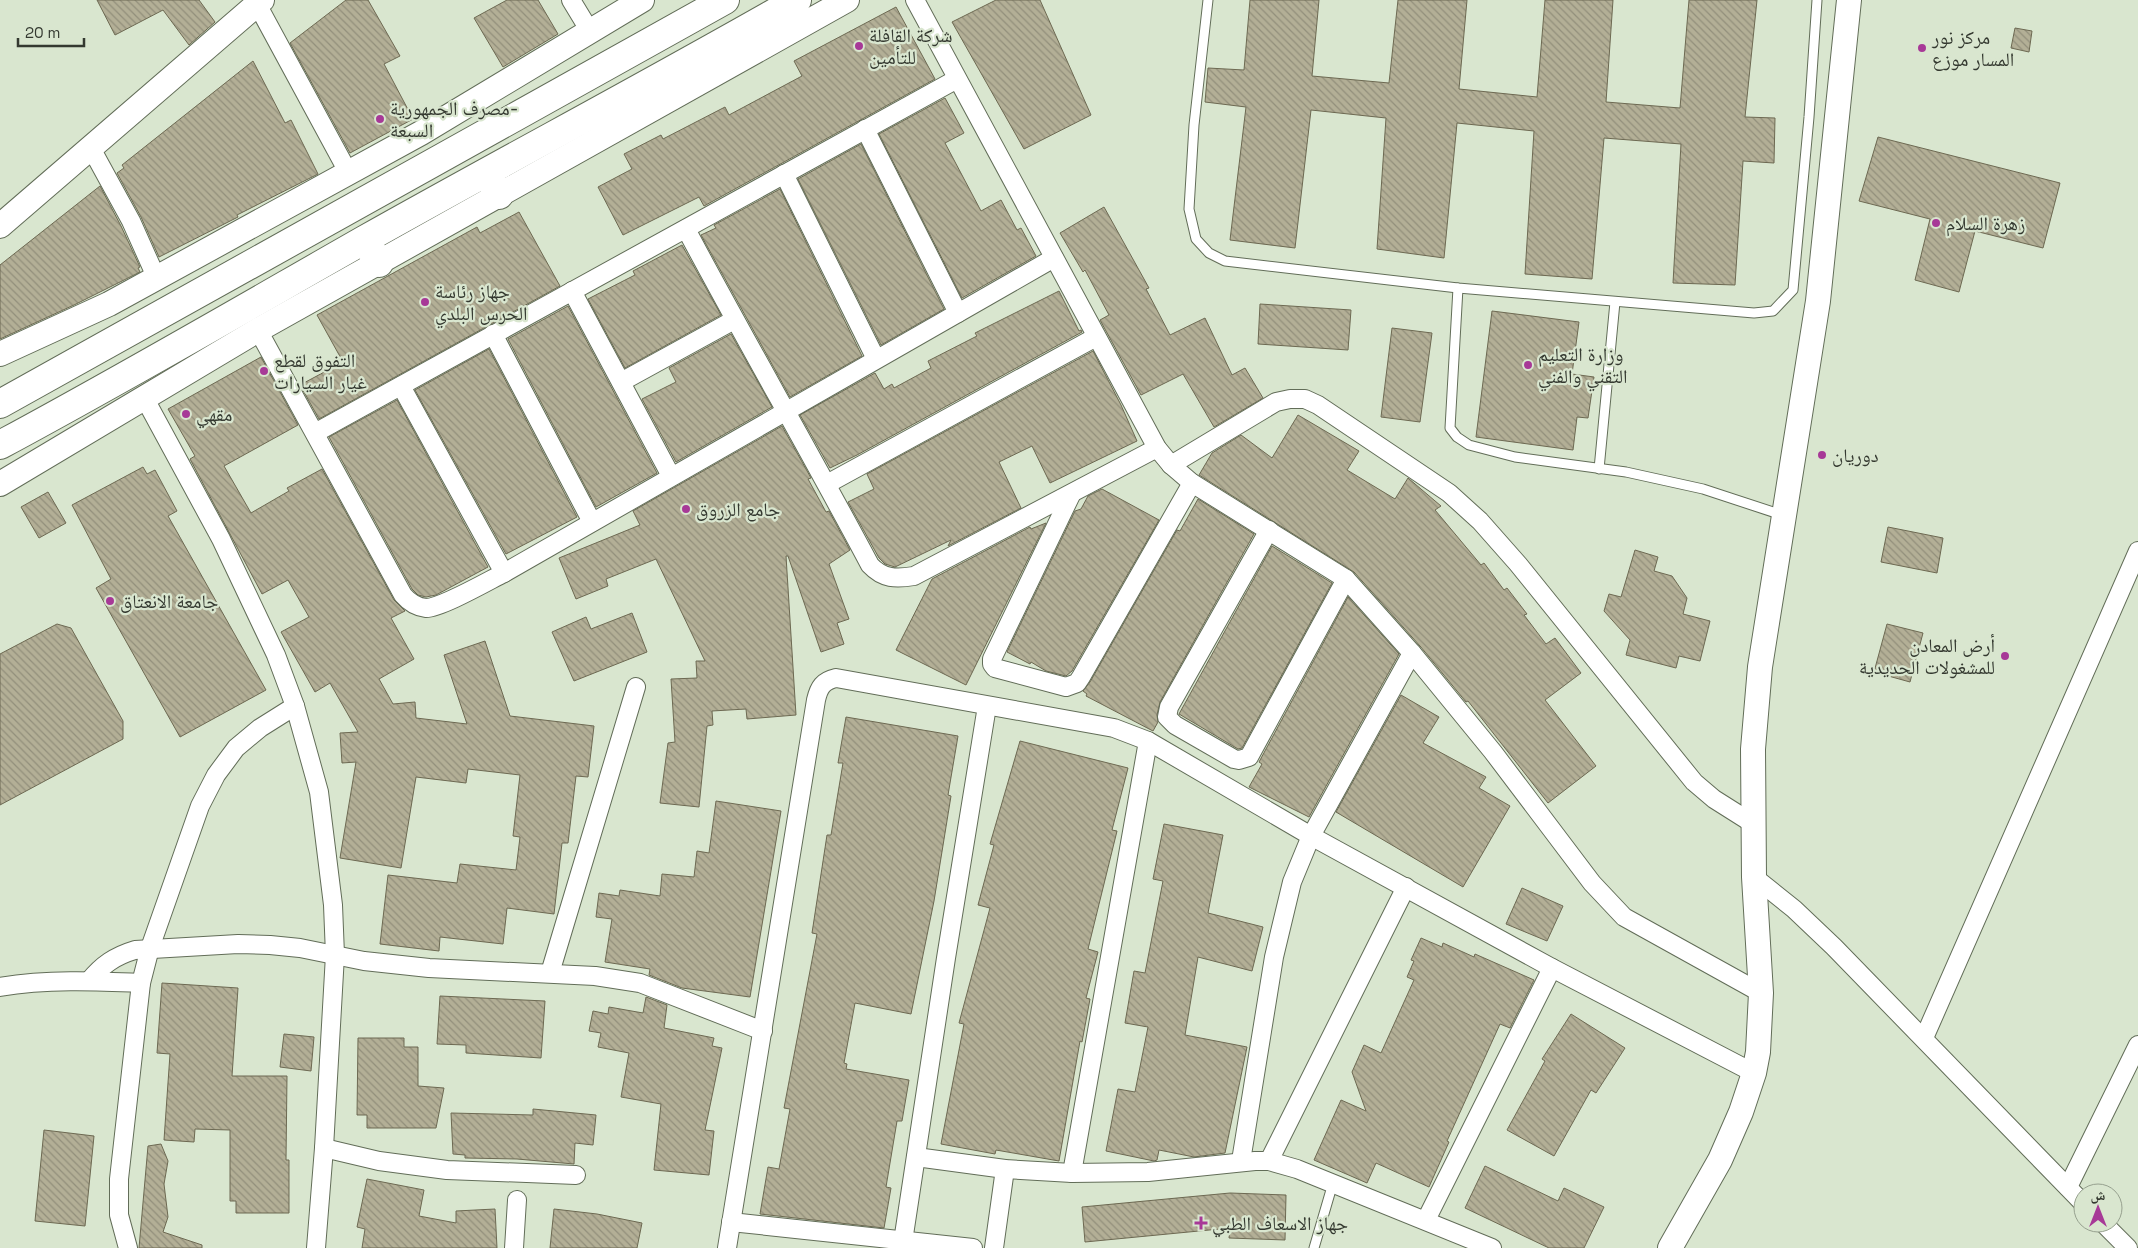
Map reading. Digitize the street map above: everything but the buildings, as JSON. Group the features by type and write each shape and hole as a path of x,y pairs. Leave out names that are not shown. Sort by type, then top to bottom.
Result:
{"highway":[{"path":"0,404 725,0"},
{"path":"0,445 103,390 365,240 493,184 654,82 797,0"},
{"path":"365,240 379,263"}],"street":[{"path":"571,0 591,33"},
{"path":"0,354 109,304 158,279 421,133 591,33 642,0"},
{"path":"0,484 258,330 379,263 493,184 847,0"},
{"path":"915,0 1157,448 1171,465 1192,483 1346,579 1412,653 1493,752 1592,883 1624,917 1644,930 1761,993"},
{"path":"1670,1248 1720,1160 1741,1112 1754,1073 1760,1035 1761,993 1752,823 1753,749 1760,666 1785,516 1800,404 1818,301 1849,0"},
{"path":"0,226 259,2 348,172"},
{"path":"315,433 958,79"},
{"path":"865,129 958,312"},
{"path":"91,148 131,220 158,279"},
{"path":"784,174 876,359"},
{"path":"686,229 734,320 827,484 870,566 877,573 900,579 914,576 1072,495 1157,448"},
{"path":"258,330 398,587 410,602 428,608 504,573 1054,258"},
{"path":"572,291 671,476"},
{"path":"621,382 734,320"},
{"path":"493,334 592,522"},
{"path":"827,484 1096,337"},
{"path":"401,386 504,573"},
{"path":"145,399 221,539 276,654 295,706 319,792 333,905 336,955 316,1248"},
{"path":"1171,465 1276,402 1290,399 1305,399 1332,414 1464,505 1518,564 1694,782 1714,799 1752,823"},
{"path":"1072,495 992,658 992,664 1001,671 1066,687 1077,683 1081,677 1192,483"},
{"path":"1269,530 1169,708 1167,717 1175,725 1234,759 1239,760 1249,757 1346,579"},
{"path":"1924,1038 2138,551"},
{"path":"1241,1162 1281,923 1292,882 1312,836 1412,653"},
{"path":"727,1248 818,689 825,681 836,678 1114,728 1148,741 1312,836 1552,968 1754,1073"},
{"path":"550,973 636,687"},
{"path":"128,1248 119,1216 119,1179 141,983 150,948 200,806 216,775 236,748 260,728 295,706"},
{"path":"903,1244 987,706"},
{"path":"1072,1173 1148,741"},
{"path":"1754,877 1794,908 1924,1038 2073,1192"},
{"path":"1269,1161 1406,887"},
{"path":"89,981 103,966 120,954 150,948 238,944 270,945 300,948 364,961 429,968 595,976 640,983 763,1031"},
{"path":"1426,1220 1552,968"},
{"path":"0,987 16,984 89,981 141,983"},
{"path":"2068,1187 2138,1045"},
{"path":"324,1148 379,1161 447,1170 576,1175"},
{"path":"916,1158 1005,1169 1072,1173 1148,1172 1241,1162 1269,1161 1297,1169 1333,1183 1492,1248"},
{"path":"994,1248 1005,1169"},
{"path":"514,1248 517,1200"},
{"path":"731,1222 903,1244 973,1248"},
{"path":"2113,1233 2128,1248"}],"lane":[{"path":"1208,0 1194,125 1190,209 1196,239 1209,253 1225,261 1458,288 1754,313 1773,311 1793,290 1809,117 1817,0"},
{"path":"1458,288 1450,428 1456,437 1469,445 1515,457 1626,472 1703,489 1785,516"},
{"path":"1599,469 1615,302"},
{"path":"1314,1248 1333,1183"}],"place":[{"name":"شركة القافلة للتأمين","path":"859,46"},
{"name":"مركز نور المسار موزع","path":"1922,48"},
{"name":"مصرف الجمهورية- السبعة","path":"380,119"},
{"name":"زهرة السلام","path":"1936,223"},
{"name":"جهاز رئاسة الحرس البلدي","path":"425,302"},
{"name":"وزارة التعليم التقني والفني","path":"1528,365"},
{"name":"التفوق لقطع غيار السيارات","path":"264,371"},
{"name":"مقهي","path":"186,414"},
{"name":"دوريان","path":"1822,455"},
{"name":"جامع الزروق","path":"686,509"},
{"name":"جامعة الانعتاق","path":"110,601"},
{"name":"أرض المعادن للمشغولات الحديدية","path":"2005,656"},
{"name":"جهاز الاسعاف الطبي","path":"1201,1223"}]}
